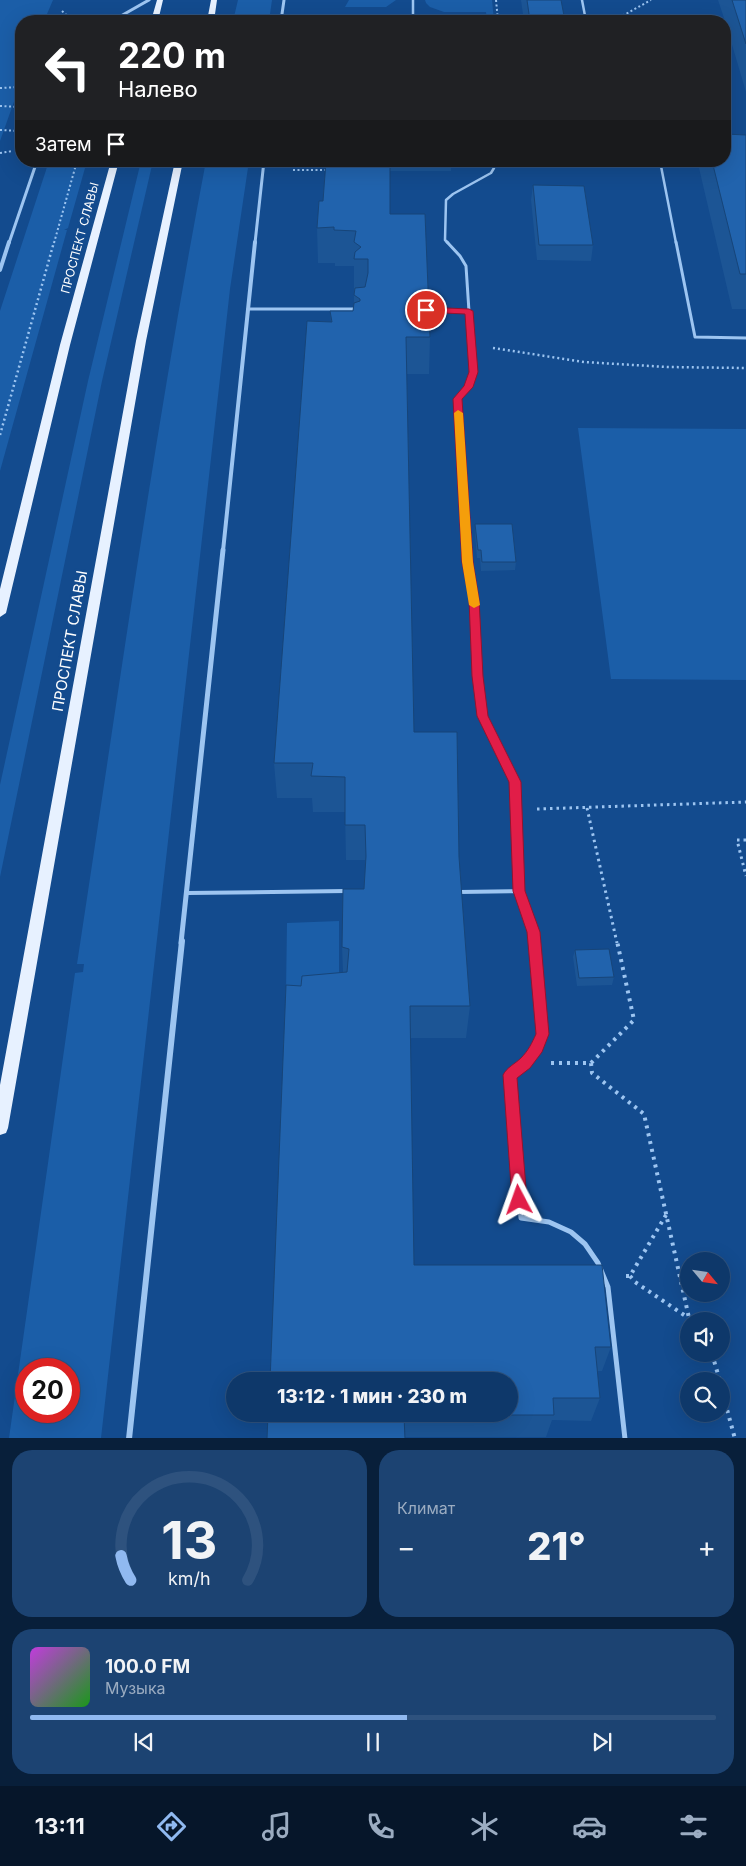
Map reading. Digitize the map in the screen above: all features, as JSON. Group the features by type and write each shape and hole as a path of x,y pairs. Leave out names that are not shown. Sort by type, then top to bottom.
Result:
{"main road":[{"path":"156,15 160,0"},
{"path":"211,15 214,0"},
{"name":"ПРОСПЕКТ СЛАВЫ","path":"0,612 65,345 113,167"},
{"name":"ПРОСПЕКТ СЛАВЫ","path":"0,1128 141,340 179,167"}],"street":[{"path":"123,15 149,0"},
{"path":"282,15 284,0"},
{"path":"0,270 35,167"},
{"path":"129,1438 263,167"}],"lane":[{"path":"413,0 413,15"},
{"path":"582,0 585,15"},
{"path":"494,167 491,173 453,194 446,200 445,240 460,256 466,266 473,372 468,387 458,399 468,562 474,599 477,676 482,716 515,782 519,891 534,932 542,1034 538,1048 525,1063 510,1075 521,1218 549,1222 571,1232 585,1244 598,1262 608,1287 625,1438"},
{"path":"661,167 695,337 746,338"},
{"path":"248,308 358,309"},
{"path":"426,310 469,311"},
{"path":"188,893 356,891"},
{"path":"457,892 519,891"}],"path":[{"path":"495,0 497,15"},
{"path":"624,15 651,0"},
{"path":"62,10 67,15"},
{"path":"0,88 15,87"},
{"path":"0,106 15,107"},
{"path":"0,130 15,131"},
{"path":"0,153 13,151"},
{"path":"0,435 75,167"},
{"path":"293,170 330,170"},
{"path":"471,344 584,362 746,368"},
{"path":"535,810 746,802"},
{"path":"553,1063 591,1063 634,1020 587,808"},
{"path":"746,840 737,840 746,876"},
{"path":"591,1063 592,1073 644,1114 689,1312"},
{"path":"630,1276 666,1216"},
{"path":"624,1276 630,1276"},
{"path":"630,1276 634,1282 680,1313"},
{"path":"730,1420 735,1438"}],"shaded area":[{"path":"0,0 53,0 47,15 15,15 15,99 0,141"},
{"path":"238,0 272,0 270,15 234,15"},
{"path":"349,0 396,0 386,7 345,7"},
{"path":"425,0 492,0 493,15 486,15 486,12 444,12 430,7"},
{"path":"47,167 85,167 68,228 64,230 67,230 0,471 0,311"},
{"path":"140,167 152,167 102,381 0,877 0,785 88,381"},
{"path":"205,167 248,167 230,289 101,1438 9,1438 15,1396 15,1423 80,1423 80,1358 20,1358 75,973 83,972 84,964 77,964 170,361"},
{"path":"578,428 746,429 746,680 611,679"},
{"path":"339,921 339,991 286,992 287,923"}],"building":[{"path":"527,0 561,0 564,15 529,15"},
{"path":"732,0 746,0 746,44"},
{"path":"731,134 746,135 746,274 740,274 713,167 731,167"},
{"path":"326,167 390,167 390,214 425,214 430,337 406,337 414,732 457,732 459,857 470,1006 410,1006 414,1265 602,1265 611,1347 595,1347 600,1398 553,1398 554,1415 518,1415 518,1372 270,1372 286,985 301,986 302,976 347,972 349,949 342,947 343,889 364,889 366,856 365,825 345,825 345,777 311,776 313,763 274,763 307,321 332,322 330,311 353,311 354,303 360,301 354,295 355,288 365,287 368,273 368,259 354,259 355,252 361,247 354,242 356,231 334,230 334,227 317,228 319,201 323,201"},
{"path":"533,185 584,186 593,245 539,245"},
{"path":"475,524 512,524 516,562 482,562 481,550 478,550"},
{"path":"609,949 614,977 579,978 575,950"},
{"path":"268,1422 404,1422 405,1438 267,1438"}],"slow traffic":[{"path":"458,413 468,562 474,605"}],"route":[{"path":"426,310 469,311 473,372 468,387 458,399 468,562 474,599 477,676 482,716 515,782 519,891 534,932 542,1034 538,1048 525,1063 510,1075 519,1200"}]}
